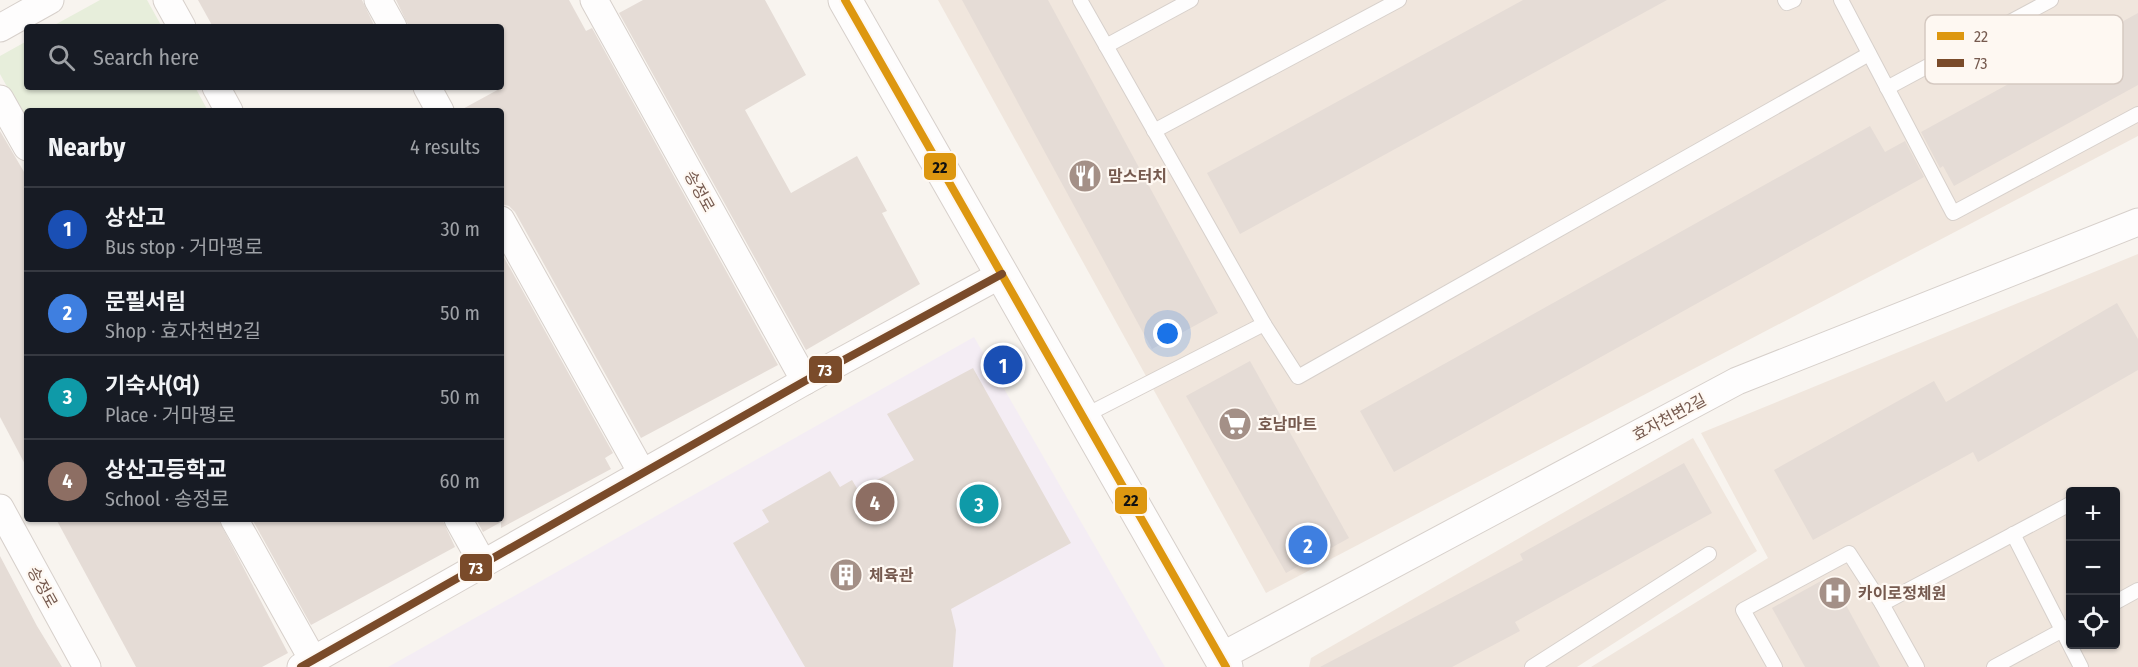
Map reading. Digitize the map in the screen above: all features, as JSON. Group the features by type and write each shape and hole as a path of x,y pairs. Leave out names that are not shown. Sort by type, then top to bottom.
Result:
{"street":[{"path":"0,28 50,0"},
{"path":"167,0 180,24"},
{"path":"378,0 391,24"},
{"name":"송정로","path":"594,0 805,381"},
{"path":"845,0 1083,417 1220,664"},
{"path":"218,90 228,108"},
{"path":"429,90 438,108"},
{"path":"0,99 24,142"},
{"name":"효자천변2길","path":"1220,664 1737,381 2138,222"},
{"path":"504,225 642,474"},
{"path":"236,522 307,664 805,381 1002,274"},
{"name":"송정로","path":"0,507 87,667"},
{"path":"460,522 483,564"}],"lane":[{"path":"1080,0 1264,324 1298,378 1869,54"},
{"path":"1106,46 1191,0"},
{"path":"1154,131 1399,0"},
{"path":"1785,0 1787,3 1794,0"},
{"path":"2023,15 2051,0"},
{"path":"1844,1 1869,54 1953,213 2138,114"},
{"path":"1887,88 1925,68"},
{"path":"1083,417 1264,324"},
{"path":"1882,604 2066,506"},
{"path":"2013,534 2066,626"},
{"path":"1775,667 1743,610 1850,553 1917,667"},
{"path":"1532,667 1709,554"},
{"path":"2120,599 2138,590"},
{"path":"1994,667 2066,629"},
{"path":"2075,649 2081,667"}],"shaded area":[{"path":"938,0 2138,0 2138,136 1266,593"},
{"path":"2138,254 2138,667 1591,667 1768,558 1701,433"},
{"path":"974,337 1165,667 388,667"},
{"path":"1693,438 1757,551 1577,667 1309,667 1311,658"}],"green space":[{"path":"100,0 147,0 160,24 56,24"},
{"path":"24,43 24,90 197,90 206,108 24,108 24,118 0,74 0,56"}],"building":[{"path":"198,0 362,0 374,24 211,24"},
{"path":"396,0 569,0 586,31 592,28 778,365 641,438 515,212 504,205 504,108 464,108 497,90 504,90 504,24 408,24"},
{"path":"643,0 765,0 806,75 745,110 791,193 857,156 887,211 882,213 920,284 806,350 619,13"},
{"path":"962,0 1048,0 1218,313 1152,349"},
{"path":"1523,0 1667,0 1240,234 1207,173"},
{"path":"2138,13 2138,85 1954,186 1943,166 1940,168 1921,132 2009,84 2123,84 2123,21"},
{"path":"1870,126 1885,152 1905,141 1924,177 1394,472 1360,411"},
{"path":"0,131 24,172 24,462 0,417"},
{"path":"504,257 613,453 605,458 611,469 501,528 501,522 504,522"},
{"path":"2117,303 2138,339 2138,370 1978,462 1973,452 1813,540 1774,470 1934,381 1946,402"},
{"path":"1250,361 1349,538 1286,573 1186,396"},
{"path":"973,368 1071,543 951,609 956,630 953,667 805,667 733,543 769,522 762,510 830,471 840,487 852,480 858,490 914,460 887,414"},
{"path":"1684,463 1712,513 1515,622 1520,631 1452,667 1320,667 1523,560 1520,554"},
{"path":"58,522 220,522 288,653 262,667 136,667"},
{"path":"254,522 443,522 455,547 311,625"},
{"path":"478,522 501,522 483,532"},
{"path":"0,556 37,626 62,667 0,667"},
{"path":"1830,576 1880,667 1805,667 1772,608"}],"transit line":[{"name":"22","path":"845,0 1226,667"},
{"name":"73","path":"301,667 805,381 1002,274"}],"place":[{"name":"맘스터치","path":"1085,176"},
{"name":"상산고","path":"1003,365"},
{"name":"호남마트","path":"1235,424"},
{"name":"상산고등학교","path":"875,502"},
{"name":"기숙사(여)","path":"979,504"},
{"name":"문필서림","path":"1308,545"},
{"name":"체육관","path":"846,575"},
{"name":"카이로정체원","path":"1835,593"}]}
